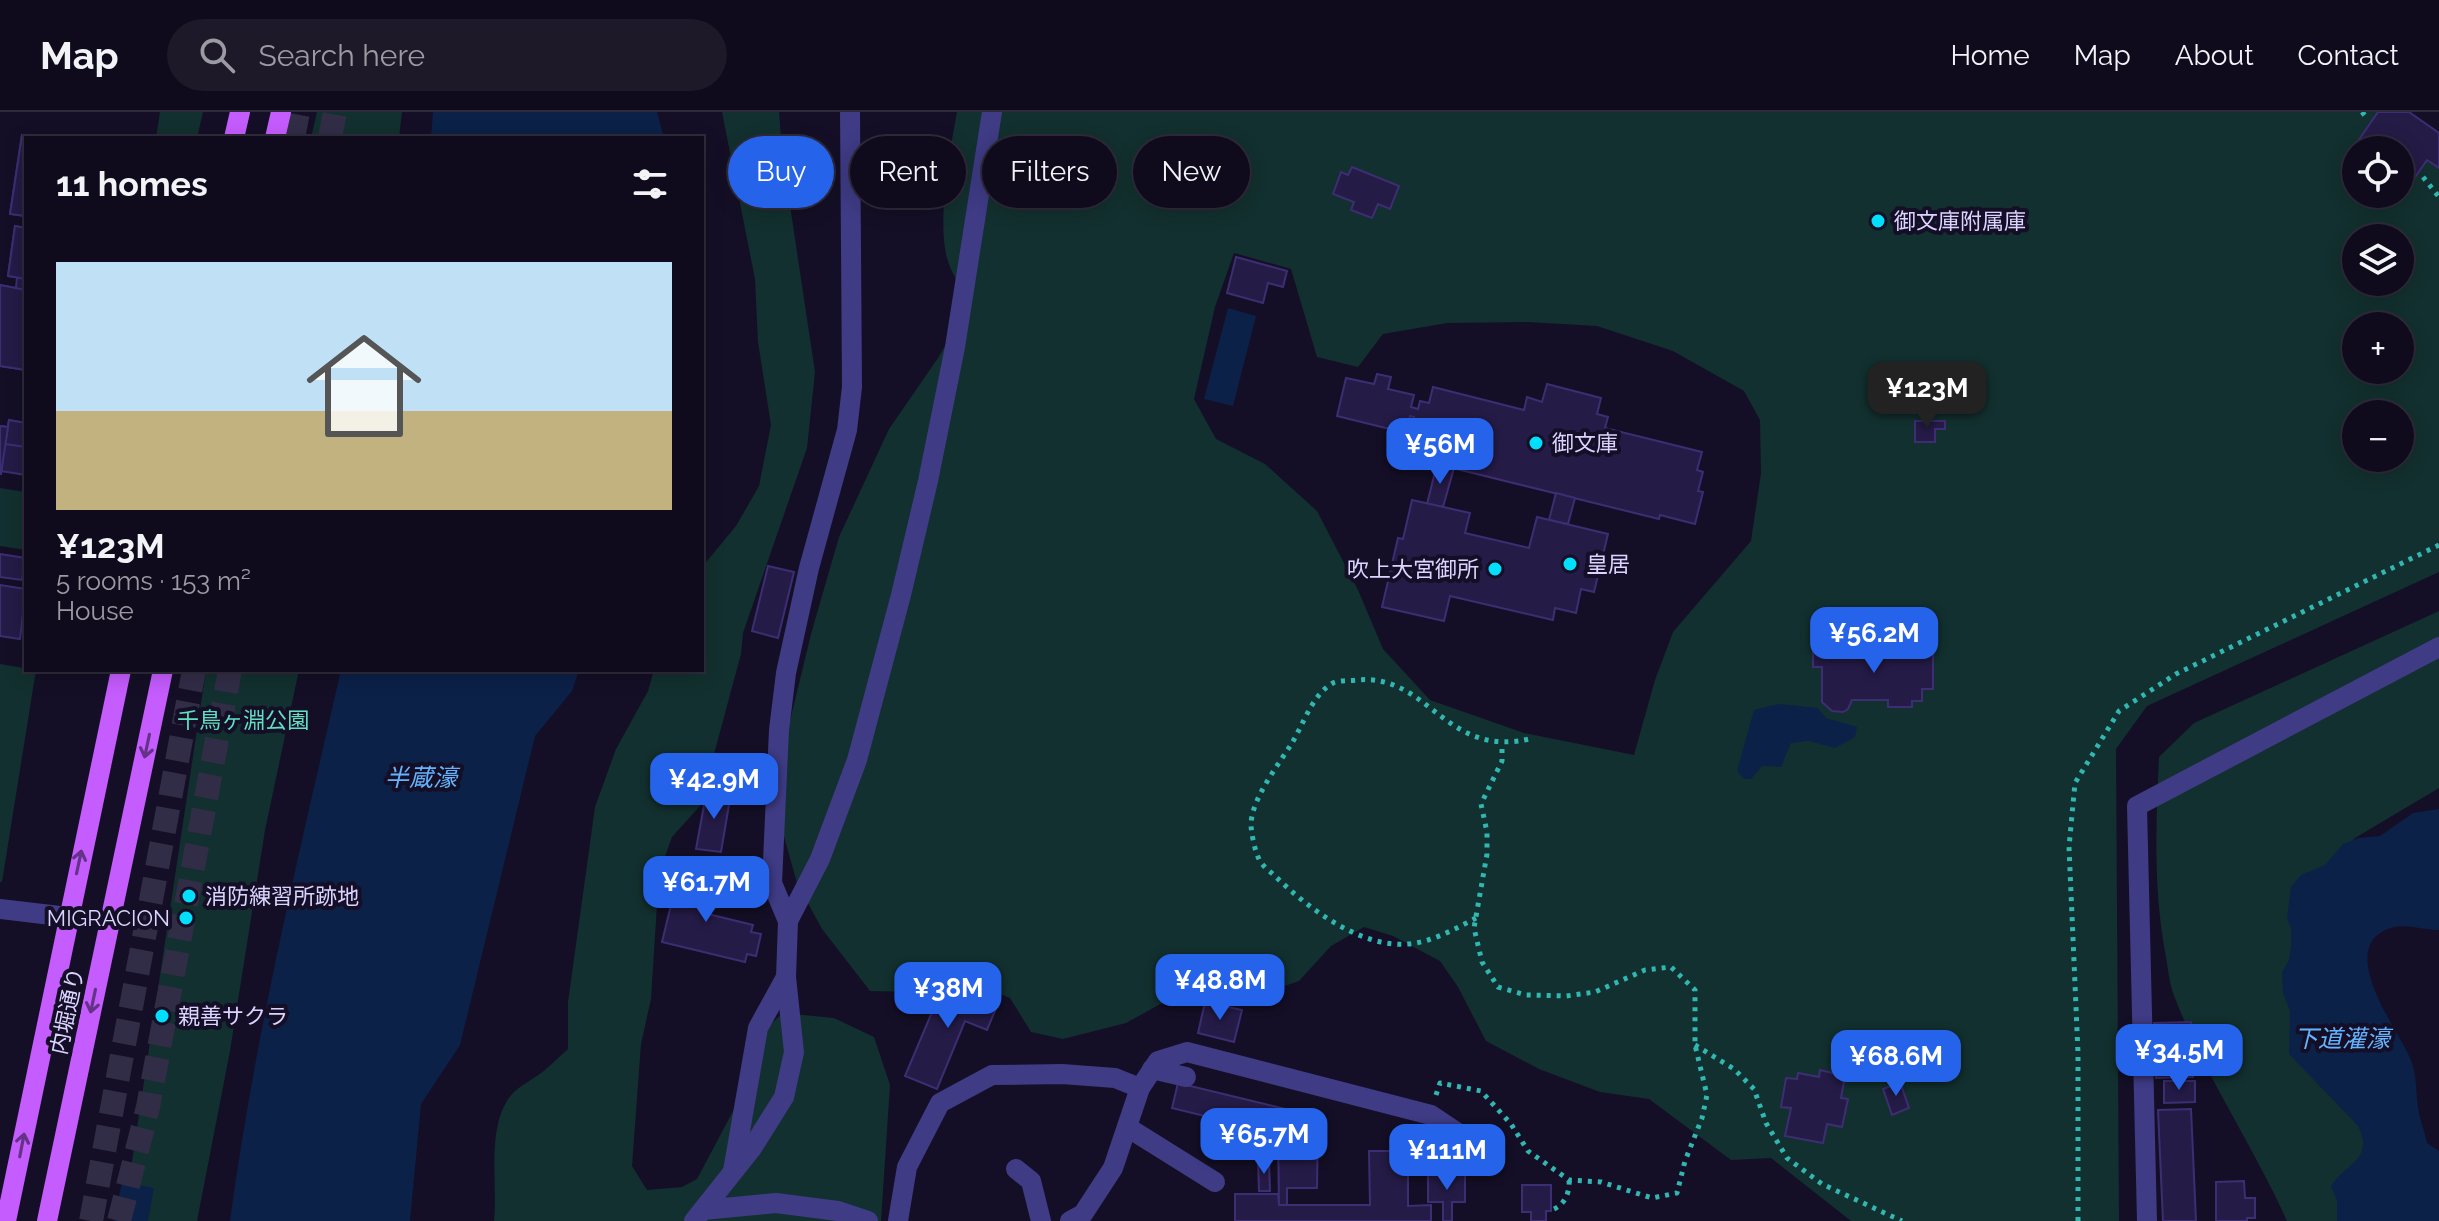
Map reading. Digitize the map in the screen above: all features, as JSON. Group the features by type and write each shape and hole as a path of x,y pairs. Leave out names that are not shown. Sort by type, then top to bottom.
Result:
{"main road":[{"path":"234,136 240,112"},
{"path":"275,136 281,112"},
{"name":"内堀通り","path":"4,1219 121,672"},
{"name":"内堀通り","path":"47,1221 163,672"}],"street":[{"path":"698,1215 752,1148 784,1097 794,1052 786,977 788,921 772,883 779,730 786,673 809,568 847,430 852,387 850,112"},
{"path":"788,921 820,859 857,760 901,595 955,347 992,112"},
{"path":"2147,1221 2137,806 2439,647"},
{"path":"0,909 68,917"},
{"path":"732,1173 758,1028 786,977"},
{"path":"1081,1219 1113,1168 1140,1088 1152,1069 1158,1061 1187,1052 1431,1115 1479,1147"},
{"path":"1152,1069 1186,1077"},
{"path":"898,1221 907,1167 940,1103 992,1075 1062,1074 1115,1078 1140,1088"},
{"path":"1127,1127 1215,1182"},
{"path":"1016,1169 1031,1181 1041,1221"},
{"path":"698,1215 776,1203 838,1211 868,1221"}],"path":[{"path":"2423,177 2439,197"},
{"path":"1476,918 1440,936 1407,944 1372,939 1340,927 1284,884 1259,860 1251,823 1263,790 1314,702 1334,682 1377,678 1406,689 1440,717 1471,736 1502,743 1533,738"},
{"path":"1431,1115 1440,1083 1481,1091 1511,1124 1528,1151 1569,1180 1601,1182 1652,1198 1677,1193 1707,1095 1695,1045 1695,990 1671,967 1645,970 1595,992 1566,996 1526,995 1498,987 1482,962 1474,928 1487,854 1487,832 1481,804 1502,761 1502,743"},
{"path":"1695,1045 1734,1069 1754,1089 1766,1123 1787,1158 1822,1184 1902,1221"},
{"path":"1554,1209 1565,1198 1570,1188 1569,1180"}],"green space":[{"path":"160,112 203,112 197,136 156,136"},
{"path":"317,112 402,112 399,136 311,136"},
{"path":"722,112 779,112 781,136 728,136 728,142"},
{"path":"957,112 2378,112 2361,136 2342,136 2342,208 2414,208 2414,165 2427,160 2439,168 2439,572 2147,706 2116,749 2119,1221 1851,1221 1771,1158 1731,1160 1649,1099 1600,1092 1539,1069 1486,1041 1458,987 1440,961 1393,936 1364,927 1331,946 1299,981 1256,996 1213,996 1164,1002 1126,1023 1063,1039 1031,1032 1010,998 964,980 916,992 870,991 822,929 797,883 779,819 780,762 811,634 839,537 889,429 938,358 970,303 951,269 944,243 944,208 966,208 966,136 953,136","holes":["1234,253 1291,269 1317,357 1358,367 1383,334 1447,323 1527,322 1597,326 1673,351 1744,391 1760,420 1761,473 1751,541 1673,632 1655,680 1634,755 1524,733 1430,700 1383,649 1358,590 1317,511 1265,464 1216,439 1194,399 1215,307","1814,647 1933,647 1933,689 1922,689 1922,701 1912,701 1911,707 1888,707 1888,700 1852,700 1848,709 1832,711 1822,702 1822,667 1813,667"]},
{"path":"741,208 790,208 815,372 807,448 743,633 741,654 700,806 672,837 659,873 651,999 641,1044 632,1166 647,1190 682,1187 697,1179 749,1081 760,1034 783,1013 834,1018 874,1037 890,1085 881,1221 494,1221 496,1136 505,1104 514,1092 568,1049 568,1002 595,807 616,749 648,691 653,672 704,672 704,565 736,526 759,486 771,425 758,342 755,279"},
{"path":"0,488 24,492 24,550 0,546"},
{"path":"2439,611 2439,788 2355,838 2308,884 2406,1221 2287,1221 2185,1023 2172,988 2157,882 2159,757 2194,723"},
{"path":"0,664 24,668 24,672 36,672 0,882"},
{"name":"千鳥ヶ淵公園","path":"206,672 299,672 265,830 230,1051 197,1221 123,1221"}],"water":[{"path":"433,112 657,112 663,136 431,136"},
{"path":"1228,308 1256,316 1233,406 1204,399"},
{"name":"半蔵濠","path":"341,672 578,672 572,691 535,736 460,1045 421,1104 410,1221 230,1221 252,1082 294,876"},
{"path":"1779,704 1818,708 1826,718 1857,727 1855,737 1835,748 1809,741 1791,743 1781,767 1762,766 1751,779 1744,779 1737,771 1754,710"},
{"name":"下道灌濠","path":"2439,809 2439,930 2408,926 2390,928 2374,938 2368,953 2374,990 2413,1065 2419,1113 2427,1143 2439,1151 2439,1221 2337,1221 2337,1201 2331,1186 2361,1154 2362,1137 2358,1126 2289,1054 2290,1011 2283,993 2282,972 2289,960 2291,947 2291,928 2287,918 2291,887 2301,875 2325,865 2343,844 2358,838 2380,836 2413,813"},
{"path":"122,1182 154,1188 148,1221 114,1221"}],"building":[{"path":"2378,112 2409,112 2439,133 2439,168 2427,160 2414,179 2414,136 2361,136"},
{"path":"22,135 28,136 24,136 24,216 10,214"},
{"path":"22,135 28,136 24,136 24,216 10,214"},
{"path":"1352,167 1399,186 1390,209 1378,204 1372,218 1351,210 1354,202 1333,194 1341,172 1348,175"},
{"path":"15,226 24,228 24,370 0,366 0,285 16,288 17,277 8,276"},
{"path":"15,226 24,228 24,279 8,276"},
{"path":"1236,257 1287,271 1283,287 1268,283 1263,303 1227,293"},
{"path":"0,285 24,290 24,370 0,366"},
{"name":"御文庫","path":"1377,374 1391,377 1388,389 1414,395 1411,407 1418,409 1420,401 1429,403 1433,387 1524,410 1527,397 1542,402 1547,384 1601,398 1597,414 1608,417 1605,428 1702,452 1697,470 1703,472 1698,491 1703,492 1695,524 1660,515 1659,519 1404,456 1414,417 1410,416 1406,433 1337,416 1346,378 1374,384"},
{"path":"9,420 24,423 24,475 1,471 0,474 0,426 8,427"},
{"path":"9,420 24,423 24,447 5,444"},
{"path":"1915,421 1945,421 1945,429 1935,429 1935,442 1915,442"},
{"path":"0,426 8,427 1,474 0,474"},
{"path":"1437,464 1454,468 1443,507 1427,504"},
{"path":"1556,493 1575,498 1568,524 1549,520"},
{"name":"吹上大宮御所","path":"1412,500 1470,513 1465,533 1529,548 1537,517 1608,534 1594,592 1581,589 1576,613 1555,608 1553,620 1450,596 1444,621 1382,607 1398,538 1403,539"},
{"path":"0,554 24,558 22,580 0,577"},
{"path":"768,566 794,572 778,638 752,631"},
{"path":"0,585 24,589 20,639 0,636"},
{"path":"1813,647 1933,647 1933,689 1922,689 1922,701 1912,701 1912,707 1888,707 1888,700 1852,700 1843,712 1832,711 1822,702 1822,667 1813,667"},
{"path":"707,789 731,793 721,852 696,849"},
{"path":"679,872 712,880 704,913 753,925 751,932 761,934 756,956 747,954 745,962 662,942"},
{"path":"946,979 999,1001 987,1030 965,1021 937,1089 905,1076"},
{"path":"1205,1002 1242,1010 1234,1042 1198,1033"},
{"path":"2191,1022 2193,1077 2156,1078 2154,1023"},
{"path":"1820,1070 1845,1076 1841,1098 1848,1099 1842,1127 1827,1124 1823,1143 1785,1136 1791,1108 1781,1107 1786,1078 1797,1079 1798,1073 1819,1077"},
{"path":"2164,1081 2195,1081 2195,1102 2164,1103"},
{"path":"1900,1082 1909,1108 1892,1115 1883,1089"},
{"path":"1178,1083 1318,1117 1317,1188 1287,1188 1287,1205 1279,1205 1278,1134 1172,1108"},
{"path":"2191,1109 2196,1221 2163,1221 2158,1110"},
{"path":"1369,1151 1408,1151 1408,1206 1431,1205 1431,1221 1235,1221 1235,1194 1278,1194 1279,1205 1370,1205"},
{"path":"1258,1160 1269,1160 1270,1191 1259,1191"},
{"path":"1428,1175 1465,1175 1465,1202 1452,1202 1452,1221 1443,1221 1443,1202 1428,1202"},
{"path":"2244,1181 2245,1198 2255,1198 2255,1218 2216,1221 2216,1182"},
{"path":"1522,1185 1551,1185 1551,1211 1546,1211 1546,1221 1531,1221 1531,1212 1522,1212"}],"tunnel":[{"path":"293,136 298,112"},
{"path":"330,136 335,112"},
{"path":"91,1221 194,672"},
{"path":"119,1221 148,1107 230,672"}],"place":[{"name":"御文庫附属庫","path":"1878,221"},
{"name":"御文庫","path":"1536,443"},
{"name":"皇居","path":"1570,564"},
{"name":"吹上大宮御所","path":"1495,569"},
{"name":"消防練習所跡地","path":"189,896"},
{"name":"MIGRACION","path":"186,918"},
{"name":"親善サクラ","path":"162,1016"}]}
